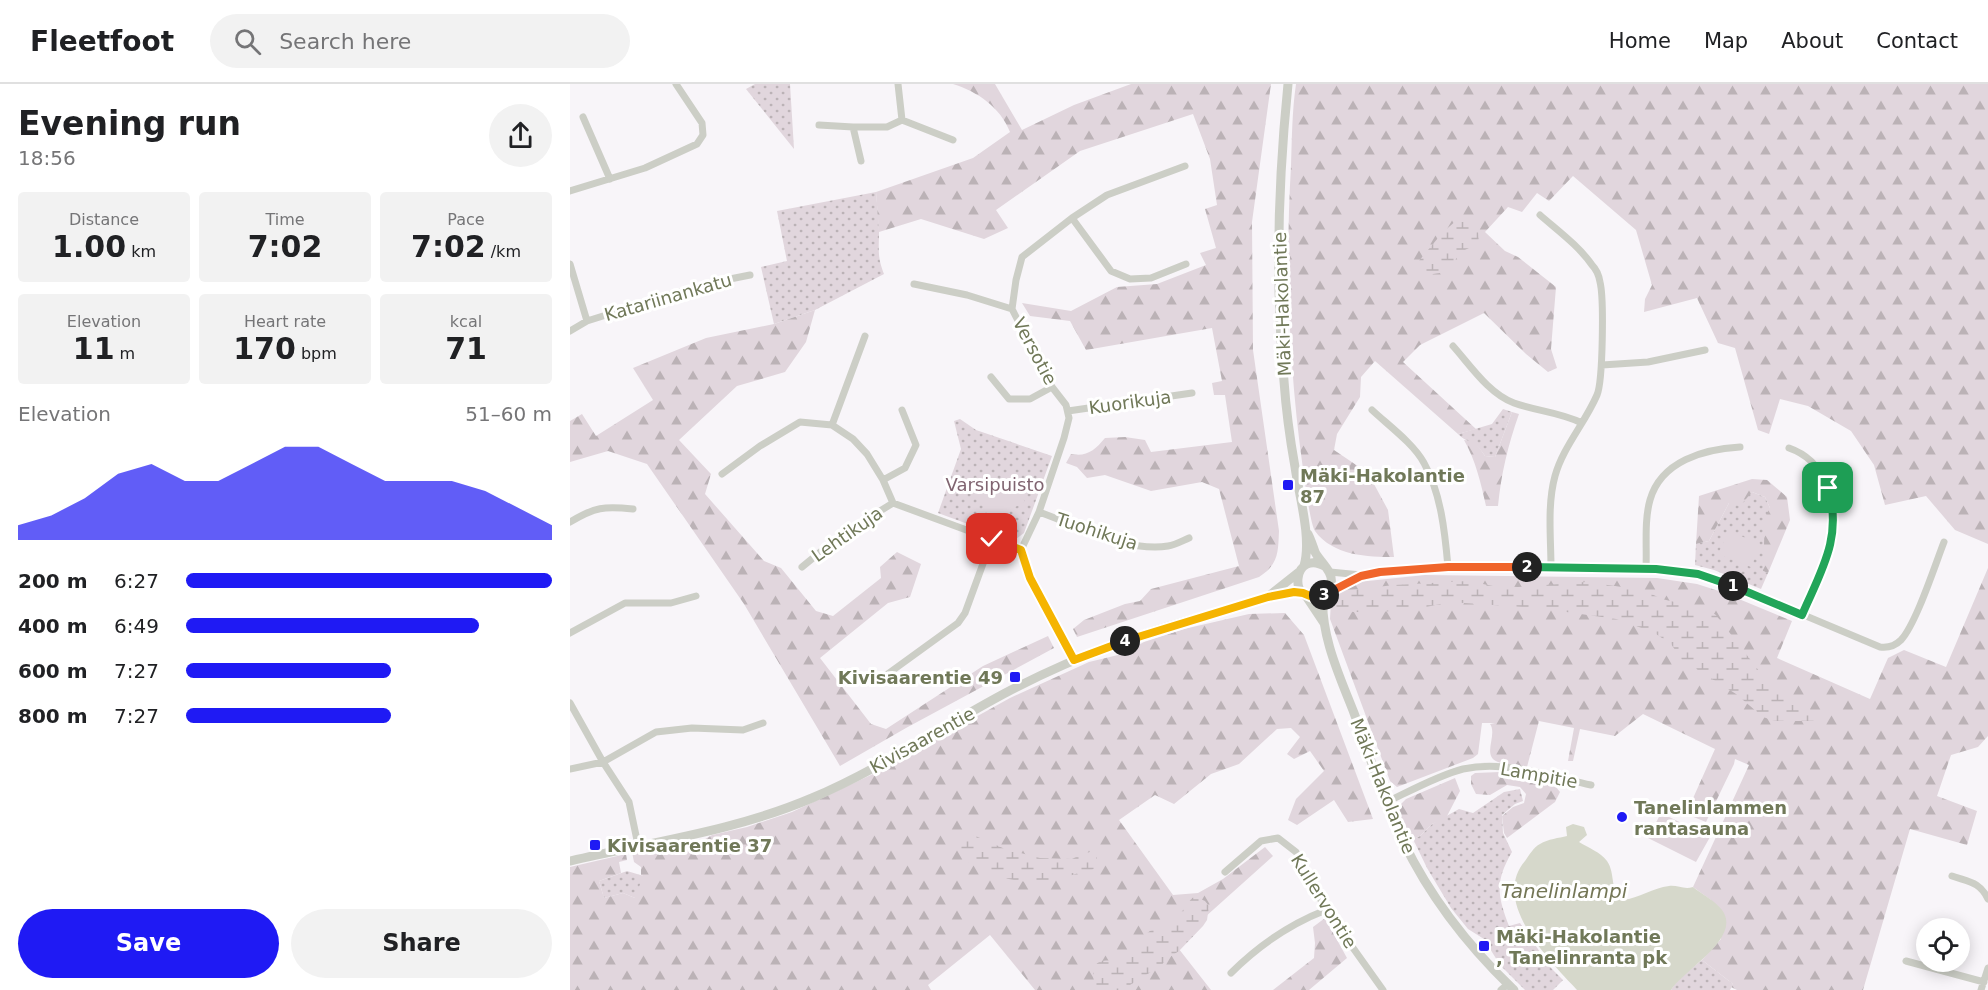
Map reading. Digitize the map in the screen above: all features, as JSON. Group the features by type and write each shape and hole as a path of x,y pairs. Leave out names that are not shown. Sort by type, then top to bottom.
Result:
{"street":[{"path":"570,192 645,168 697,144 703,135 702,123 676,84"},
{"path":"898,84 902,120"},
{"name":"Mäki-Hakolantie","path":"1288,84 1280,183 1280,316 1292,452 1307,555 1303,568"},
{"path":"583,117 610,179"},
{"path":"819,125 886,127 902,120 953,140"},
{"path":"853,127 861,161"},
{"name":"Versotie","path":"1068,411 1052,387 1012,309 1022,257 1072,218 1107,195 1185,166"},
{"path":"1540,215 1587,258 1600,281 1602,365 1599,392 1561,460 1555,476 1552,493 1551,568"},
{"path":"1072,218 1111,271 1130,279 1151,278 1186,264"},
{"path":"570,264 587,321"},
{"name":"Katariinankatu","path":"570,332 587,321 705,284 750,275"},
{"path":"914,284 967,295 1012,309"},
{"path":"831,425 865,336"},
{"path":"1453,346 1502,397 1514,403 1568,416 1582,423"},
{"path":"1602,365 1648,362 1705,350"},
{"path":"991,377 1009,399 1030,399 1052,387"},
{"name":"Kuorikuja","path":"1068,411 1192,393"},
{"path":"883,480 905,468 916,445 902,410"},
{"path":"1372,410 1424,462 1435,489 1444,529 1448,567"},
{"path":"1068,411 1065,438 1039,512 1021,550 1030,578 1074,660"},
{"path":"722,474 760,446 800,422 831,425 853,439 867,454 883,480 893,503 1021,550"},
{"path":"1646,569 1650,501 1666,472 1681,461 1730,447 1740,447"},
{"path":"1789,448 1806,456 1822,475 1833,504 1833,537 1802,615"},
{"name":"Lehtikuja","path":"802,567 841,535 893,503"},
{"path":"570,522 581,515 606,507 633,509"},
{"name":"Tuohikuja","path":"1039,512 1132,546 1170,546 1189,538"},
{"name":"Mäki-Hakolantie","path":"1304,523 1315,551 1328,570"},
{"path":"879,681 958,623 965,613 992,539"},
{"path":"1361,576 1315,598 1304,594 1299,589 1297,579 1303,568 1315,563 1328,570 1361,576 1448,567 1646,569 1690,573 1720,580 1880,647 1891,646 1901,639 1912,621 1944,542"},
{"name":"Kivisaarentie","path":"1268,597 1303,568"},
{"path":"1326,593 1332,582 1328,570"},
{"name":"Kivisaarentie","path":"570,861 743,822 813,798 1010,691 1074,660 1148,632 1268,597 1287,593 1304,594"},
{"name":"Mäki-Hakolantie","path":"1324,623 1326,593"},
{"name":"Mäki-Hakolantie","path":"1304,594 1324,623 1339,675 1401,839 1433,895 1508,988"},
{"path":"570,633 625,603 671,603 696,596"},
{"path":"570,703 603,762 629,802 638,845"},
{"path":"570,769 603,762 656,732 692,728 743,730 763,723"},
{"name":"Lampitie","path":"1387,802 1461,770 1482,766 1500,766 1591,785"},
{"name":"Kullervontie","path":"1225,872 1261,842 1278,838 1296,852 1326,910 1383,990"},
{"path":"1952,876 1977,884 1984,890 1988,899"},
{"path":"1231,973 1248,956 1272,938 1303,919 1326,910"},
{"path":"1906,961 1983,986 1988,968"}],"green space":[{"path":"755,84 790,84 794,149 746,89"},
{"path":"953,84 995,84 1022,130 1074,105 1131,84 1271,84 1252,222 1253,350 1279,531 1278,551 1274,562 1259,577 1077,637 1073,629 1084,620 1125,604 1140,601 1151,589 1239,566 1219,489 1202,482 1151,491 1105,475 1087,478 1077,467 1066,463 1071,454 1090,452 1105,438 1125,437 1145,440 1151,452 1232,442 1225,395 1214,395 1212,383 1222,381 1212,328 1086,350 1070,321 1030,316 1022,303 1071,311 1117,287 1157,284 1206,265 1200,253 1216,248 1205,209 1217,205 1210,159 1193,114 1080,151 996,210 1008,228 984,239 921,219 879,232 876,192 973,158 1010,132 1000,115 987,102 971,91"},
{"path":"1296,84 1988,84 1988,544 1955,530 1926,496 1885,505 1874,465 1851,431 1808,406 1780,399 1769,434 1758,430 1735,348 1718,343 1697,298 1644,312 1645,299 1652,285 1636,230 1573,176 1549,201 1537,193 1522,212 1508,207 1485,232 1505,251 1518,257 1556,287 1551,349 1557,368 1548,372 1484,313 1420,345 1403,362 1476,429 1458,434 1375,361 1361,377 1360,397 1337,434 1334,450 1368,473 1388,510 1394,557 1362,555 1331,546 1315,531 1311,520 1298,431 1291,356 1288,242 1292,125"},
{"path":"876,192 879,253 884,274 815,310 774,324 761,267 787,261 777,211"},
{"path":"1457,220 1474,225 1477,229 1479,238 1474,250 1470,248 1460,253 1451,269 1433,274 1430,279 1424,278 1418,271 1418,262 1443,232"},
{"path":"815,310 806,342 785,372 737,386 679,440 711,474 705,494 764,561 781,568 816,611 833,616 881,578 880,567 897,552 921,564 910,597 888,603 820,658 871,724 886,729 983,666 1048,636 1054,648 840,766 744,604 647,464 608,451 570,462 570,421 582,414 596,436 653,400 633,368 706,338 774,324"},
{"path":"1503,409 1512,412 1495,457 1485,456 1458,434 1492,424"},
{"path":"1512,412 1519,414 1506,460 1498,506 1486,506 1475,464 1464,440 1476,445 1485,456 1495,457"},
{"name":"Varsipuisto","path":"960,419 976,430 1052,456 1024,533 1016,539 1003,537 938,513 961,449 954,421"},
{"path":"1011,474 1025,502 990,520 976,492"},
{"path":"1752,479 1767,480 1787,497 1790,520 1768,573 1763,571 1765,517 1770,508 1765,497 1752,492 1740,506 1729,503 1709,541 1696,544 1699,496"},
{"path":"1752,492 1765,497 1770,508 1763,571 1768,573 1761,589 1695,565 1696,544 1709,541 1729,503"},
{"path":"1729,531 1760,544 1751,567 1718,554"},
{"path":"1988,568 1988,736 1978,747 1951,755 1937,796 1977,811 1967,845 1910,829 1863,990 1737,990 1731,987 1733,984 1702,960 1721,939 1711,900 1693,887 1749,765 1735,759 1706,822 1686,814 1715,749 1643,714 1615,736 1580,729 1573,761 1568,761 1574,728 1539,721 1527,767 1505,764 1493,759 1490,750 1492,729 1490,724 1495,723 1482,723 1478,754 1473,758 1397,787 1390,781 1330,619 1331,601 1337,592 1358,582 1425,575 1657,578 1697,584 1792,621 1777,658 1870,699 1888,658 1904,650 1946,667"},
{"path":"1468,581 1493,586 1518,587 1586,582 1643,590 1662,599 1708,610 1716,615 1766,680 1827,721 1775,721 1763,717 1736,694 1682,660 1671,644 1653,632 1616,619 1538,608 1449,602 1408,611 1354,612 1338,610 1333,606 1335,598 1351,590"},
{"path":"1285,613 1304,635 1373,819 1348,822 1334,800 1297,825 1288,820 1296,799 1324,771 1310,751 1294,759 1287,754 1300,737 1291,728 1277,729 1239,764 1211,774 1174,804 1155,795 1119,820 1173,895 1198,893 1223,879 1265,847 1273,856 1175,944 1211,990 1035,990 990,935 928,985 931,990 570,990 570,867 626,854 627,860 619,862 621,873 599,881 604,898 623,893 635,898 643,876 641,867 634,862 632,852 653,848 669,850 695,845 712,835 747,827 792,812 873,774 1010,698 1089,662 1122,654 1144,642 1184,629 1249,614"},
{"path":"1500,772 1556,787 1560,792 1555,802 1507,838 1504,833 1502,816 1513,807 1524,803 1526,794 1520,787 1507,785 1490,795 1476,794 1471,784 1471,776 1475,773"},
{"path":"1455,778 1460,791 1446,818 1432,824 1420,836 1413,839 1400,816 1399,806 1406,799"},
{"name":"Tanelinlampi","path":"1520,789 1523,801 1515,804 1502,815 1503,833 1512,852 1500,880 1500,897 1509,926 1520,923 1551,968 1563,980 1553,990 1525,990 1500,965 1484,939 1468,929 1451,908 1413,839 1420,836 1432,824 1459,809 1473,813 1504,792"},
{"path":"1661,813 1710,837 1696,862 1648,838"},
{"path":"971,834 1005,849 1040,858 1072,859 1093,851 1097,853 1097,867 1037,882 1007,879 978,868 963,859 962,845"},
{"path":"627,871 657,880 647,903 623,893 604,898 599,881"},
{"path":"1196,897 1205,901 1209,906 1207,920 1179,951 1165,960 1162,965 1122,990 1093,990 1093,969 1096,964 1128,957 1147,933 1174,920 1192,898"},
{"path":"1325,918 1347,958 1309,990 1273,990 1314,958 1313,927"},
{"path":"1702,960 1733,984 1730,990 1671,990 1678,979"}],"water":[{"name":"Tanelinlampi","path":"1573,824 1584,827 1587,835 1579,842 1607,861 1616,892 1623,900 1663,887 1693,887 1722,910 1726,921 1724,932 1718,943 1671,990 1577,990 1539,947 1528,930 1519,912 1515,894 1516,877 1536,847 1546,841 1567,836 1566,827"}],"place":[{"name":"Mäki-Hakolantie 87","path":"1288,485"},
{"name":"Kivisaarentie 49","path":"1015,677"},
{"name":"Tanelinlammen rantasauna","path":"1622,817"},
{"name":"Kivisaarentie 37","path":"595,845"},
{"name":"Mäki-Hakolantie , Tanelinranta pk","path":"1484,946"}],"route":[{"path":"992,539 1021,550 1030,578 1074,660 1148,632 1268,597 1294,592 1315,598 1361,576 1380,572 1448,567 1656,569 1698,574 1720,580 1802,615 1833,537 1833,504 1828,488"}]}
